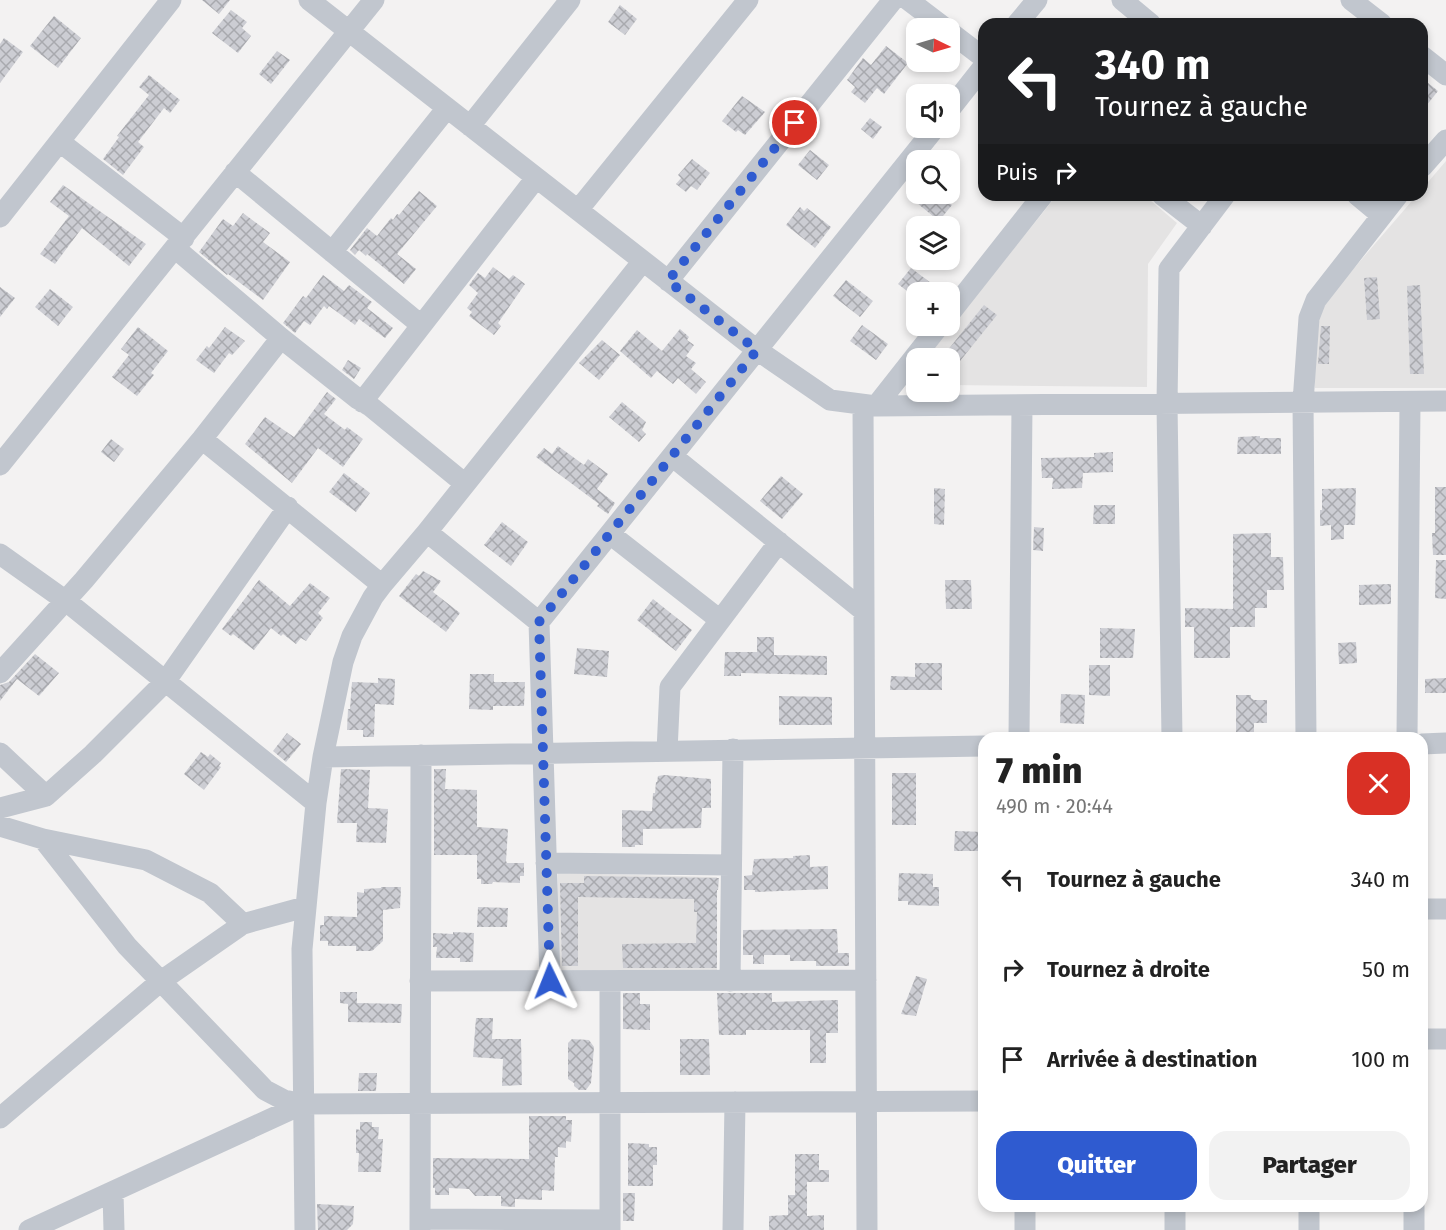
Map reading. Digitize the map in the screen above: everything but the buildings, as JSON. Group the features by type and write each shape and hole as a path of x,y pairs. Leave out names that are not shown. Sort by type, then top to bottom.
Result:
{"street":[{"path":"0,217 171,0"},
{"path":"309,0 757,350 830,400 869,405 1446,401"},
{"path":"0,465 374,0"},
{"path":"470,126 570,0"},
{"path":"578,210 748,0"},
{"path":"668,281 893,0"},
{"path":"908,0 932,18"},
{"path":"1022,18 1037,0"},
{"path":"1122,0 1144,18"},
{"path":"960,40 978,53"},
{"path":"1428,61 1446,75"},
{"path":"960,96 978,74"},
{"path":"332,252 447,108"},
{"path":"550,981 539,622 927,138"},
{"path":"1428,160 1446,140"},
{"path":"60,142 180,244 281,338 370,406 464,483"},
{"path":"235,172 421,325"},
{"path":"362,402 536,178"},
{"path":"960,300 1038,201"},
{"path":"1170,201 1202,226"},
{"path":"1172,732 1167,404 1169,269 1221,201"},
{"path":"1364,201 1381,215"},
{"path":"1306,732 1303,402 1309,318 1312,308 1393,201"},
{"path":"305,1230 302,949 305,907 323,758 348,646 373,597 382,585 643,261"},
{"path":"867,1230 864,611 869,405 930,336"},
{"path":"0,674 66,601 202,439 281,338"},
{"path":"1407,732 1410,402"},
{"path":"1019,732 1022,405"},
{"path":"202,439 382,585"},
{"path":"672,456 864,611"},
{"path":"0,808 46,796 93,754 165,682 288,507"},
{"path":"427,532 539,622"},
{"path":"610,534 720,620"},
{"path":"666,751 670,687 779,542"},
{"path":"0,554 66,601 316,803"},
{"path":"1428,744 1446,743"},
{"path":"323,758 978,746"},
{"path":"730,981 733,749"},
{"path":"0,753 46,796"},
{"path":"422,755 420,1224 610,1225 610,981"},
{"path":"0,826 43,839 146,860 210,893 243,924"},
{"path":"43,839 127,946 265,1090 284,1100 303,1104 978,1101"},
{"path":"546,863 731,865"},
{"path":"0,1118 161,981 243,924 305,907"},
{"path":"1428,909 1446,909"},
{"path":"420,981 866,981"},
{"path":"1428,1039 1446,1039"},
{"path":"733,1230 735,1102"},
{"path":"29,1230 303,1104"},
{"path":"113,1193 114,1230"},
{"path":"1025,1212 1025,1230"},
{"path":"1175,1212 1175,1230"},
{"path":"1309,1212 1309,1230"},
{"path":"1414,1212 1414,1230"}],"shaded area":[{"path":"1446,161 1446,388 1315,388 1312,317 1412,201 1428,201 1428,182"},
{"path":"1052,201 1151,201 1177,223 1148,264 1147,387 960,385 960,348 934,348 944,336 960,336 960,316"},
{"path":"558,873 717,877 717,970 558,970"}],"route":[{"path":"550,981 539,622 757,350 668,281 795,123"}]}
